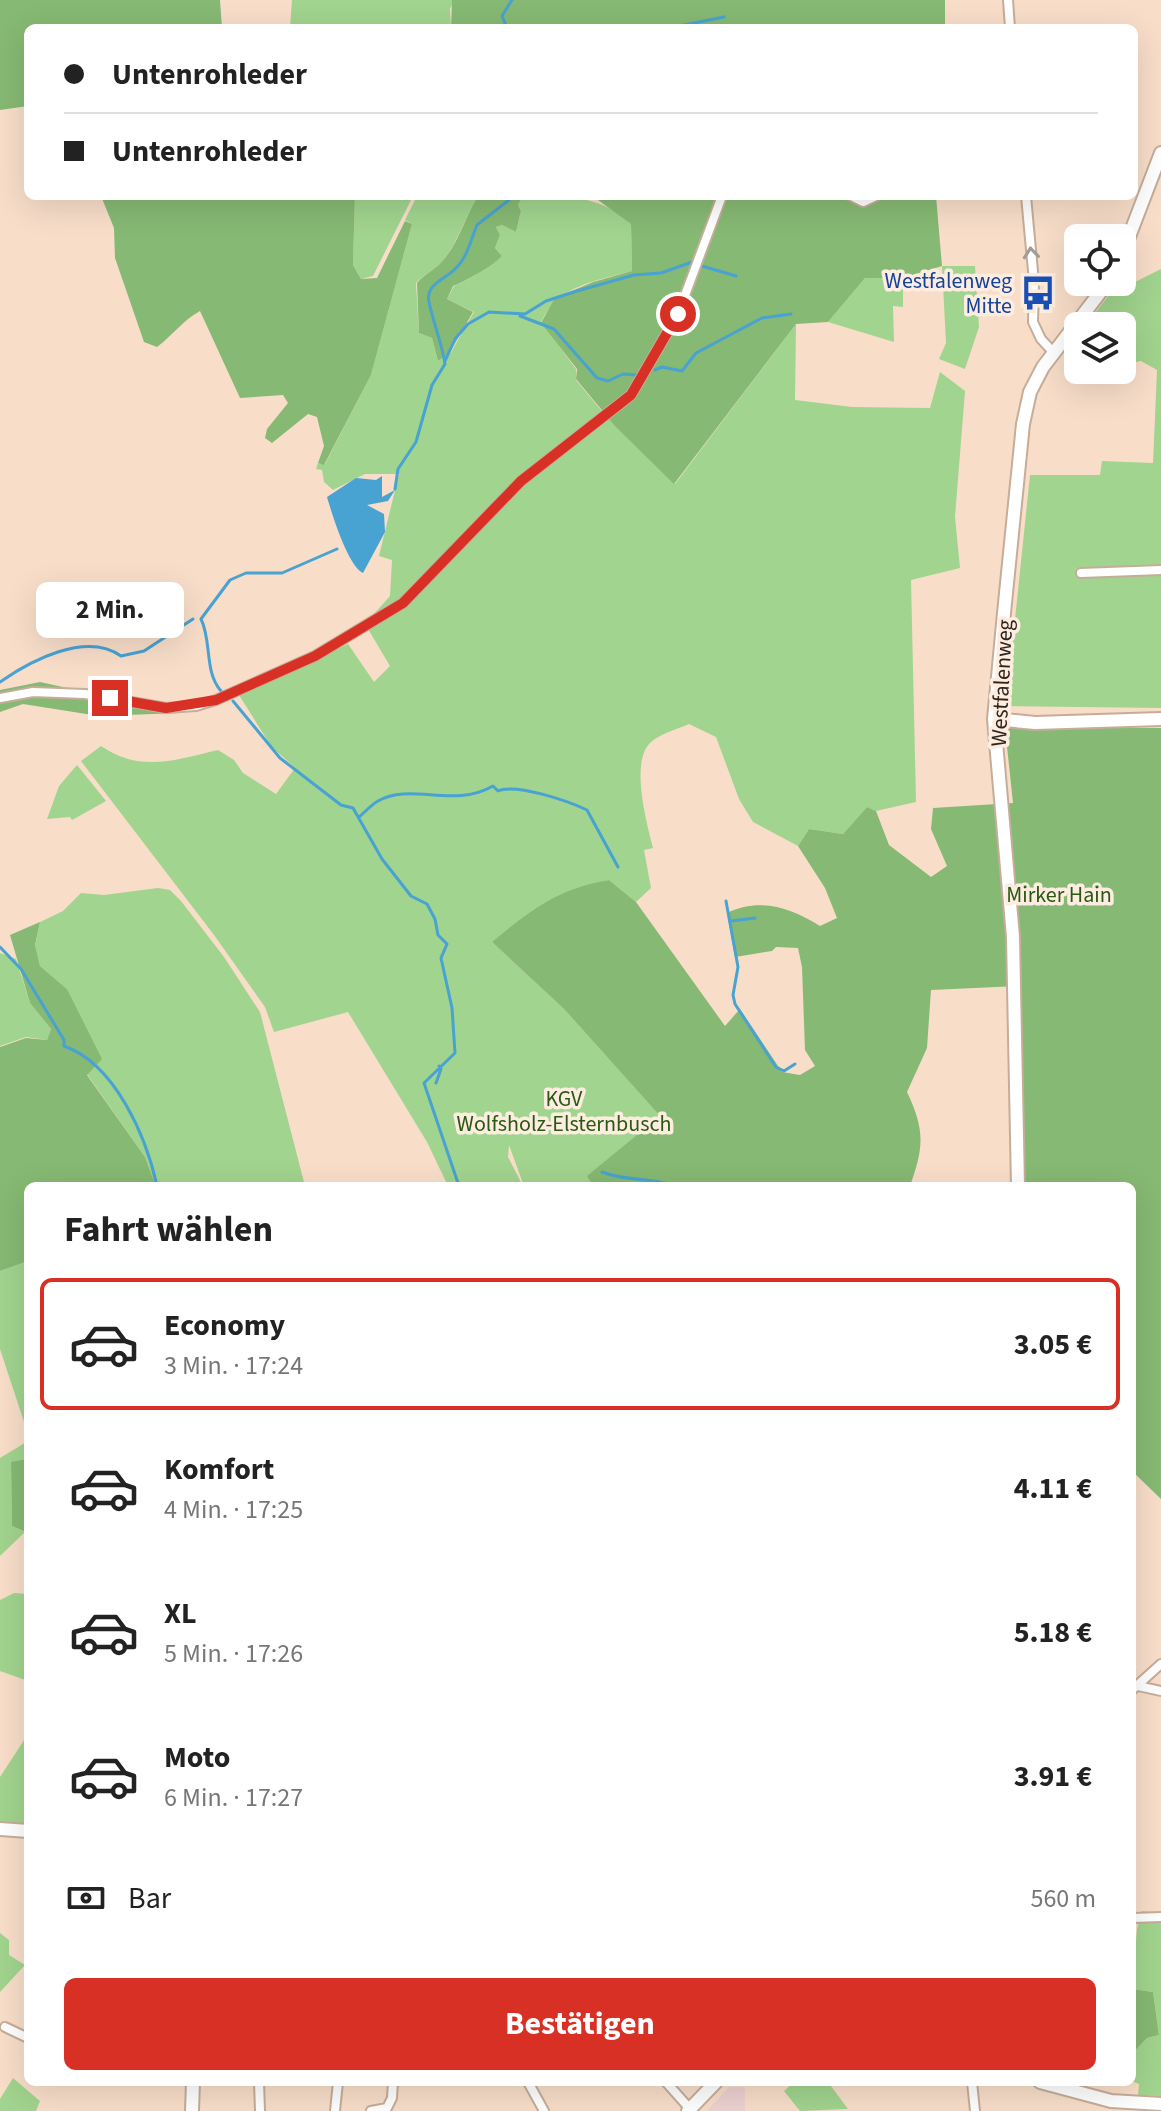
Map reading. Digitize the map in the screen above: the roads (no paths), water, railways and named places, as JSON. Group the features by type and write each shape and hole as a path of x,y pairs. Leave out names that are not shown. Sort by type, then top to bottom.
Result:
{"street":[{"path":"1008,0 1010,24"},
{"path":"1134,224 1161,153"},
{"path":"0,698 33,692 85,694 166,708 196,706 315,656 403,603 521,481 631,395 678,314 721,200"},
{"path":"1026,200 1034,282 1033,322 1041,339 1054,353"},
{"name":"Westfalenweg","path":"1018,1182 1013,937 994,719 1024,414 1036,379 1097,296"},
{"path":"1081,573 1161,570"},
{"path":"994,719 1035,723 1161,719"},
{"path":"1136,1687 1161,1664"},
{"path":"1136,1688 1161,1691"},
{"path":"0,1829 24,1831"},
{"path":"1136,1918 1161,1917"},
{"path":"5,2027 24,2036"},
{"path":"192,2111 193,2086"},
{"path":"259,2086 260,2111"},
{"path":"335,2111 338,2086"},
{"path":"371,2111 387,2108 393,2086"},
{"path":"530,2086 544,2111"},
{"path":"669,2086 689,2110 712,2086"},
{"path":"972,2086 975,2111"},
{"path":"1055,2086 1111,2101 1161,2104"}],"water":[{"path":"382,476 382,497 395,490 388,501 367,505 384,514 385,532 363,573 346,550 327,497 356,478 376,480"}],"waterway":[{"path":"505,24 502,16 512,0"},
{"path":"689,24 724,17"},
{"path":"395,489 398,469 416,442 432,385 445,364 429,302 430,291 459,264 477,225 509,200"},
{"path":"445,361 455,339 468,324 489,312 525,314 546,301 577,291 634,275 661,273 695,261"},
{"path":"702,266 736,276"},
{"path":"655,370 662,367 682,371 696,353 762,318 791,314"},
{"path":"520,316 554,329 597,378 608,381 623,374 637,375"},
{"path":"221,691 212,675 201,619 230,580 246,573 282,573 337,549"},
{"path":"0,682 42,658 75,648 107,649 121,656 144,651 193,619"},
{"path":"233,701 280,758 341,805 353,808 382,859 411,896 427,904 435,919 438,935 447,944 441,958 452,1008 455,1053 424,1083 458,1182"},
{"path":"359,817 375,803 404,794 463,795 493,786 498,791 529,791 587,810 618,867"},
{"path":"726,901 738,967 733,995 735,1004 776,1067 784,1071 795,1064"},
{"path":"731,921 755,918"},
{"path":"0,947 21,969 64,1040 64,1046 98,1068 126,1104 145,1146 156,1182"},
{"path":"436,1083 441,1069 439,1066"},
{"path":"602,1172 661,1182"}],"place":[{"name":"Westfalenweg Mitte","path":"1038,293"}],"park label":[{"name":"Mirker Hain","path":"1059,894"},
{"name":"KGV Wolfsholz-Elsternbusch","path":"564,1110"}]}
